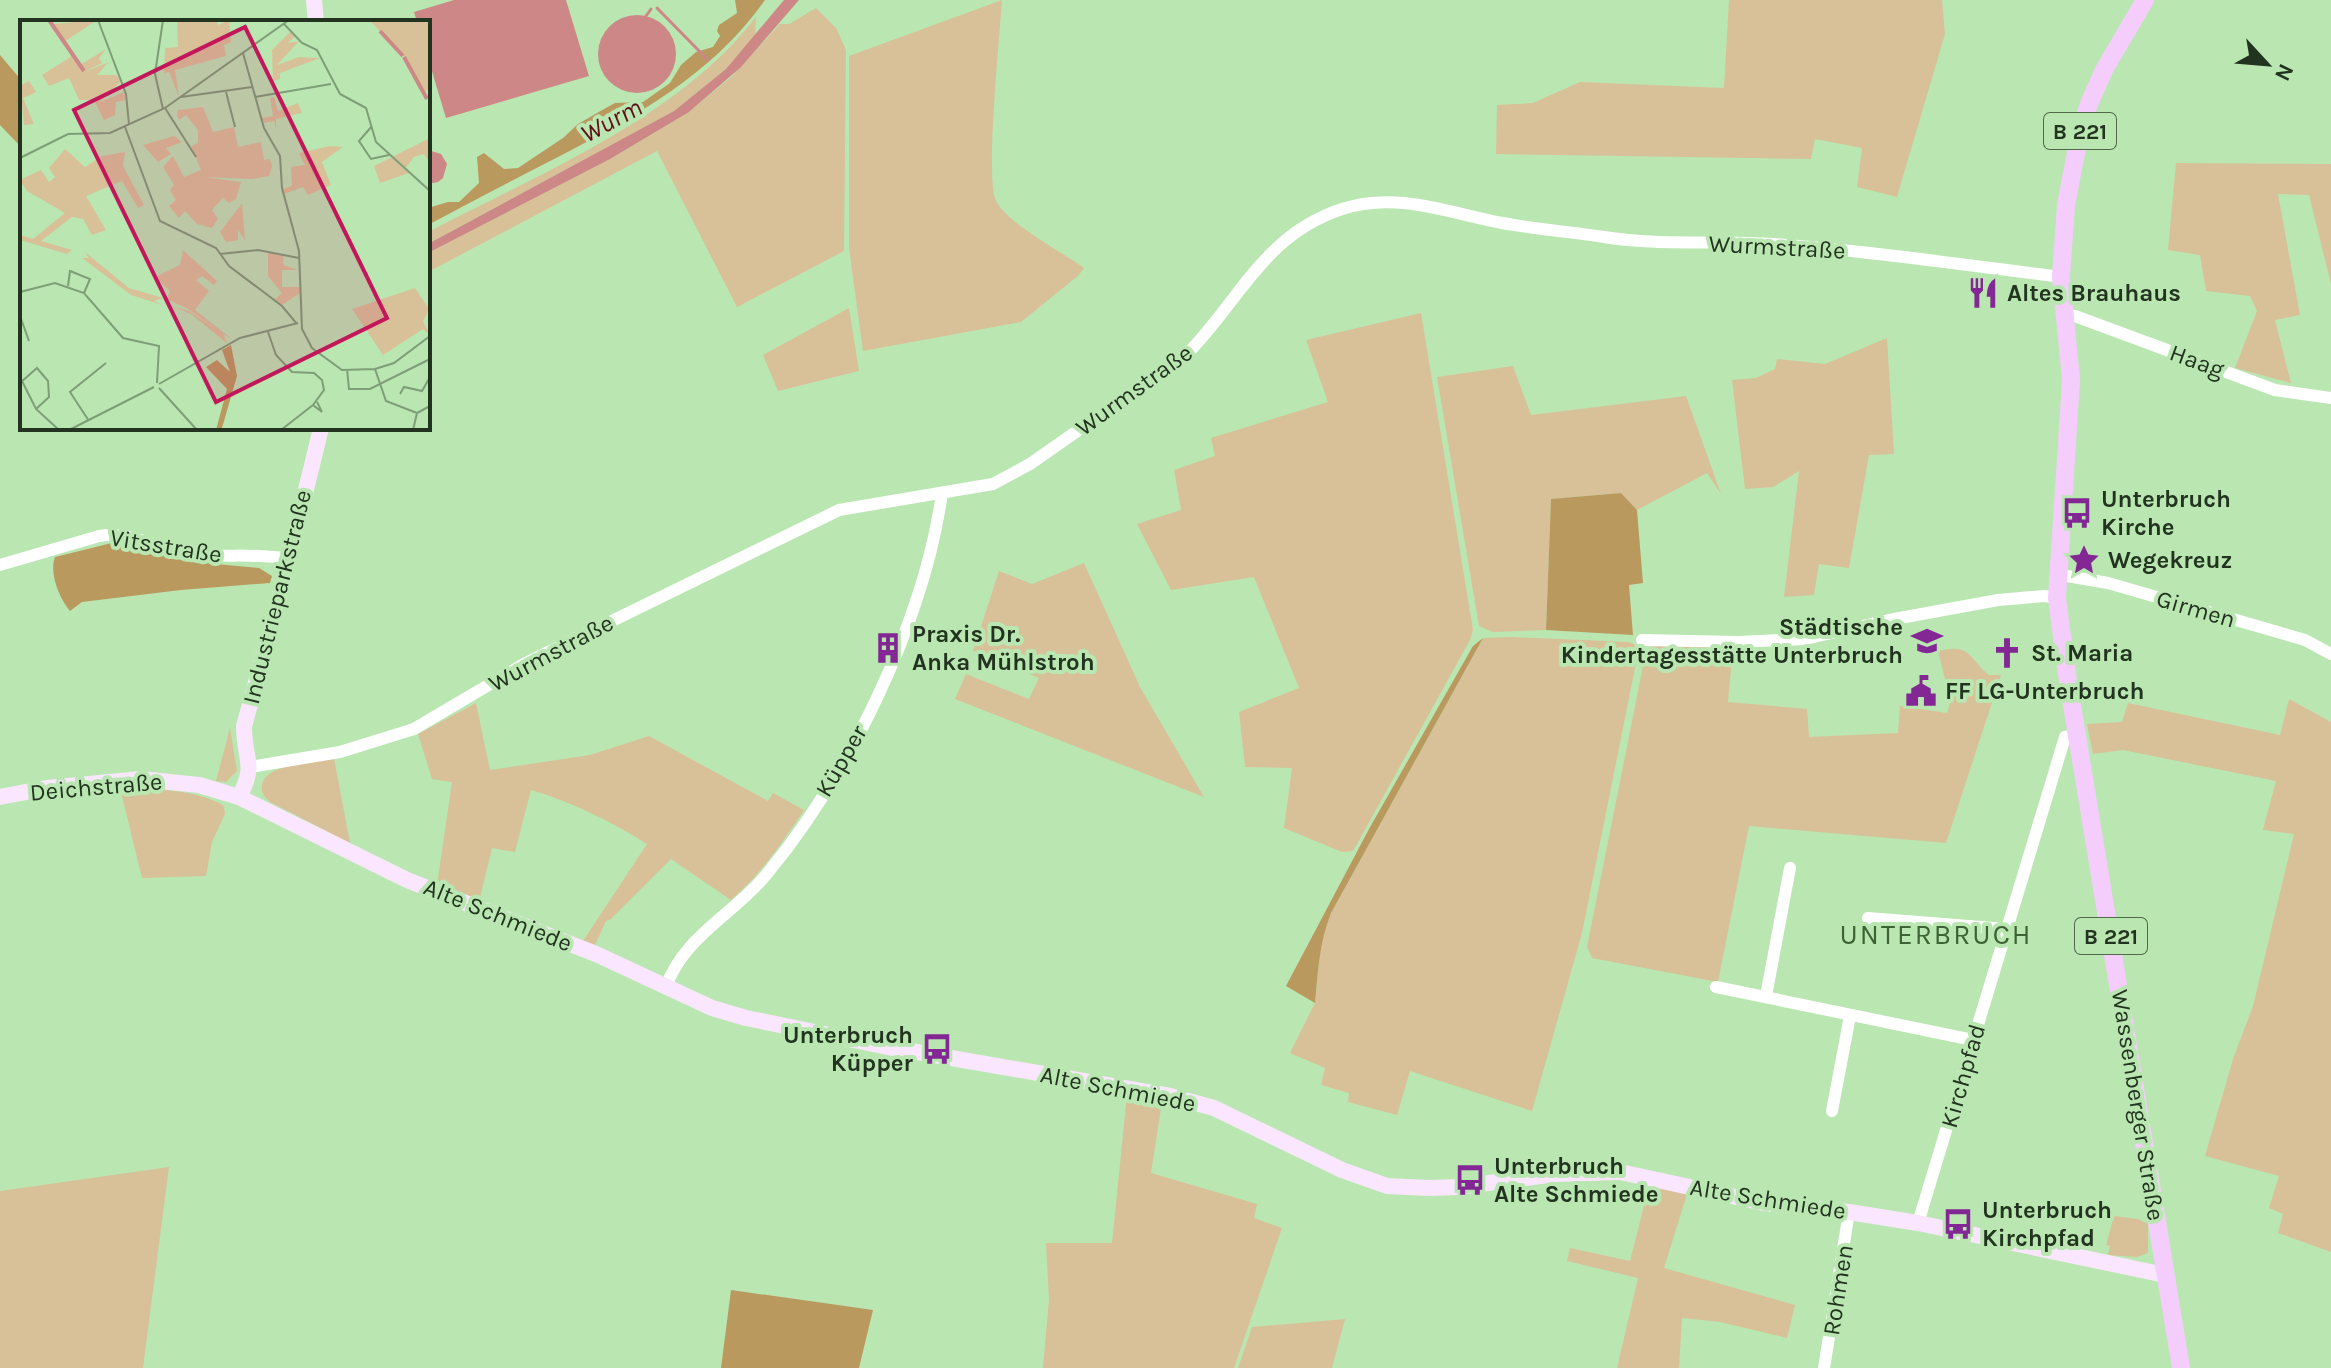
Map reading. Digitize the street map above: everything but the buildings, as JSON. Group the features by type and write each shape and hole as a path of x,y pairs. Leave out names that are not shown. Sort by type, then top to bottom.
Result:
{"main road":[{"name":"Wassenberger Straße","path":"2145,0 2104,70 2084,117 2066,205 2061,277 2071,380 2057,598 2076,735 2181,1368"}],"street":[{"path":"314,0 316,20"},
{"name":"Wurmstraße","path":"250,767 340,752 414,729 524,664 839,510 993,484 1030,464 1186,355 1203,338 1252,272 1285,238 1321,217 1344,208 1375,201 1435,206 1507,224 1615,239 1820,247 2061,277"},
{"name":"Haag","path":"2066,315 2275,390 2331,398"},
{"name":"Industrieparkstraße","path":"250,767 244,726 282,593 320,430"},
{"name":"Küpper","path":"666,987 681,956 764,878 800,831 851,748 887,675 926,576 942,493"},
{"name":"Vitsstraße","path":"0,565 114,534 182,553 288,559"},
{"name":"Girmen","path":"2057,577 2108,583 2305,640 2331,654"},
{"path":"1642,640 1737,642 1805,639 1998,600 2044,596 2057,598"},
{"name":"Kirchpfad","path":"1918,1223 2065,737 2076,735"},
{"path":"239,797 248,781 250,767"},
{"name":"Deichstraße","path":"0,797 60,786 141,779 199,785 239,797"},
{"name":"Alte Schmiede","path":"239,797 407,880 596,954 712,1008 746,1018 957,1059 1170,1096 1214,1108 1342,1170 1387,1186 1444,1188 1556,1174 1620,1172 1764,1203 1918,1223 2165,1275"},
{"path":"1766,996 1790,868"},
{"path":"1868,918 2006,929"},
{"path":"1716,987 1973,1040"},
{"path":"1832,1111 1850,1016"},
{"name":"Rohmen","path":"1824,1368 1849,1212"}],"shaded area":[{"path":"454,0 566,0 589,76 446,118 430,65 430,20 416,20 414,12"},
{"path":"735,0 765,0 722,50 671,91 587,142 430,224 430,207 459,202 479,183 477,157 484,153 504,169 518,168 563,138 578,124 615,103 643,102 670,83 681,65 696,52 713,47 720,36 717,31 719,25 737,13"},
{"path":"784,0 799,0 741,67 689,112 610,159 430,252 430,243 674,111 726,69"},
{"path":"1002,0 992,166 996,201 1023,228 1084,268 1021,322 863,351 849,248 849,56"},
{"path":"1729,0 1942,0 1945,34 1897,197 1857,187 1862,148 1815,139 1811,159 1496,154 1497,105 1533,103 1580,82 1724,88"},
{"path":"816,8 836,28 846,50 844,251 737,307 657,151 430,271 430,252 610,159 689,112 730,78 780,24 789,24"},
{"path":"637,15 652,18 665,26 673,39 676,54 673,69 665,82 652,90 637,93 622,90 609,82 601,69 598,54 601,39 609,26 622,18"},
{"path":"756,17 755,37 726,69 674,111 430,243 430,231 604,141 687,85 724,53"},
{"path":"0,55 20,79 20,146 0,125"},
{"path":"430,151 441,154 447,164 443,178 430,184"},
{"path":"2176,163 2331,164 2331,284 2309,195 2278,194 2300,315 2275,320 2291,383 2235,368 2257,311 2250,296 2206,291 2200,255 2168,250"},
{"path":"849,308 859,371 778,391 763,355"},
{"path":"1421,313 1473,630 1353,851 1342,852 1284,828 1292,768 1245,767 1239,712 1299,688 1254,577 1171,590 1137,524 1181,510 1174,470 1215,456 1211,438 1328,402 1306,340"},
{"path":"1887,338 1894,454 1869,455 1849,568 1819,564 1814,595 1784,597 1799,471 1773,487 1745,489 1732,380 1756,378 1775,369 1777,359 1825,364"},
{"path":"1513,366 1531,415 1686,396 1721,494 1707,473 1637,510 1621,493 1551,499 1546,630 1493,632 1479,626 1437,377"},
{"path":"1621,493 1637,510 1643,583 1629,585 1633,635 1546,630 1551,499"},
{"path":"120,541 184,561 259,568 272,576 270,583 82,602 70,611 56,585 53,570 55,557"},
{"path":"1084,563 1140,687 1204,797 955,699 966,674 1029,699 1039,678 973,651 999,571 1032,584"},
{"path":"1483,638 1628,642 1634,644 1638,653 1582,933 1532,1111 1410,1071 1397,1115 1348,1102 1349,1093 1321,1085 1325,1068 1290,1053 1315,1003 1324,931 1331,913"},
{"path":"1483,638 1331,913 1321,946 1315,1003 1286,986 1369,829 1473,646"},
{"path":"1657,644 1733,647 1728,702 1807,709 1809,737 1898,733 1900,706 1947,713 1955,687 1946,683 1938,651 1963,650 1989,675 2001,675 1946,843 1749,826 1718,982 1592,958 1587,947 1644,661 1650,648"},
{"path":"2289,699 2331,722 2331,1252 2278,1233 2283,1214 2269,1208 2279,1176 2205,1156 2233,1059 2253,1006 2294,834 2263,830 2276,781 2123,750 2093,754 2087,724 2122,722 2128,703 2280,735"},
{"path":"476,703 490,770 590,755 649,736 768,801 773,793 804,810 761,869 731,900 671,859 606,921 595,945 583,941 647,844 561,800 531,790 515,852 492,848 479,902 437,885 452,782 432,779 418,734"},
{"path":"230,728 237,771 226,782 216,781"},
{"path":"334,758 350,843 270,802 262,790 265,778 272,772 305,762"},
{"path":"120,788 187,793 224,806 225,814 212,842 206,876 142,878"},
{"path":"1127,1095 1162,1102 1151,1173 1257,1204 1254,1218 1282,1228 1234,1368 1043,1368 1049,1299 1046,1243 1112,1243"},
{"path":"169,1167 143,1368 0,1368 0,1191"},
{"path":"1649,1186 1687,1194 1664,1268 1795,1305 1787,1338 1720,1322 1682,1318 1679,1368 1617,1368 1638,1278 1567,1261 1570,1248 1630,1261"},
{"path":"2114,1216 2138,1219 2148,1224 2148,1253 2137,1257 2108,1255 2110,1246 2106,1245"},
{"path":"731,1290 873,1310 859,1368 721,1368"},
{"path":"1345,1319 1332,1368 1238,1368 1252,1327"}],"waterway":[{"path":"657,8 708,60"},
{"path":"646,16 651,9"}],"place":[{"name":"Altes Brauhaus","path":"1983,293"},
{"name":"Unterbruch Kirche","path":"2077,513"},
{"name":"Wegekreuz","path":"2084,560"},
{"name":"Städtische Kindertagesstätte Unterbruch","path":"1927,641"},
{"name":"Praxis Dr. Anka Mühlstroh","path":"888,648"},
{"name":"St. Maria","path":"2007,653"},
{"name":"FF LG-Unterbruch","path":"1921,691"},
{"name":"Unterbruch Küpper","path":"937,1049"},
{"name":"Unterbruch Alte Schmiede","path":"1470,1180"},
{"name":"Unterbruch Kirchpfad","path":"1958,1224"}],"district":[{"name":"UNTERBRUCH","path":"1936,934"}],"water label":[{"name":"Wurm","path":"611,120"}]}
